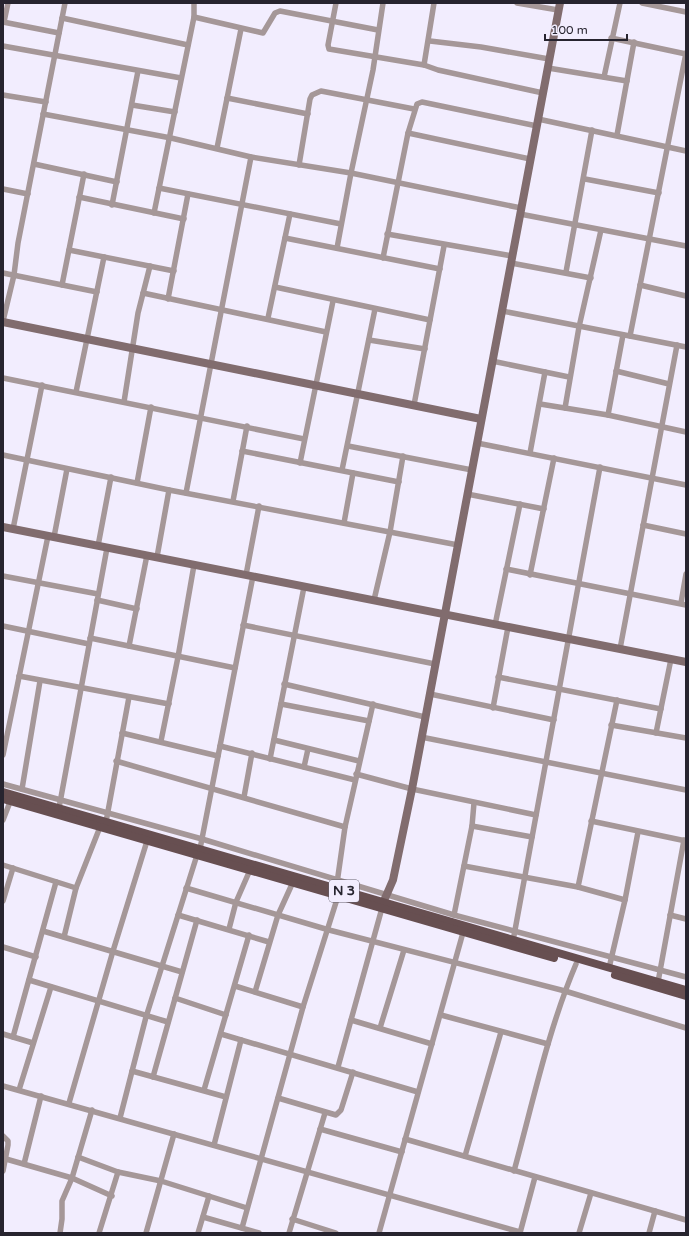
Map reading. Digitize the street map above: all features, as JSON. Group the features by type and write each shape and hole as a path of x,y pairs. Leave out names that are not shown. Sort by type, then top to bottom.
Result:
{"main road":[{"name":"N 3","path":"3,792 59,808 148,841 198,852 250,870 293,882 337,888"},
{"name":"N 3","path":"7,800 103,824 198,852 337,888 576,964 686,996"},
{"name":"N 3","path":"464,929 513,941 686,990"}],"street":[{"path":"8,3 4,22 59,33"},
{"path":"65,3 14,275 3,321 314,386 481,419"},
{"path":"154,213 171,138 181,78 194,18 193,3"},
{"path":"336,3 328,45 330,49 424,66 543,93"},
{"path":"338,248 341,224 375,57 383,3"},
{"path":"424,66 430,41 434,3"},
{"path":"338,1067 384,902 394,880 426,717 559,6 517,3"},
{"path":"604,77 620,3"},
{"path":"644,3 686,12"},
{"path":"194,18 241,29 265,32 275,13 280,11 333,20 378,30"},
{"path":"62,18 188,45"},
{"path":"217,148 241,29"},
{"path":"612,38 686,54 630,336"},
{"path":"430,41 482,47 549,59"},
{"path":"617,135 634,42"},
{"path":"3,46 181,78"},
{"path":"548,68 628,81"},
{"path":"112,205 128,130 138,71"},
{"path":"299,165 312,94 320,91 414,109"},
{"path":"3,95 46,102"},
{"path":"227,98 308,114"},
{"path":"383,258 414,109 417,104 422,102 592,130 686,151"},
{"path":"132,105 175,112"},
{"path":"43,114 171,138 251,157 351,173 521,211 575,225 686,246"},
{"path":"566,272 592,130"},
{"path":"408,134 530,159"},
{"path":"186,493 251,157"},
{"path":"34,164 117,182"},
{"path":"62,285 84,174"},
{"path":"584,179 659,193"},
{"path":"159,188 341,224"},
{"path":"3,189 28,194"},
{"path":"168,299 188,194"},
{"path":"79,197 184,219"},
{"path":"268,318 290,214"},
{"path":"565,408 569,377 579,327 601,230"},
{"path":"387,234 591,278"},
{"path":"285,238 440,269"},
{"path":"414,405 444,246"},
{"path":"69,250 174,270"},
{"path":"76,392 104,257"},
{"path":"124,402 132,348 150,266"},
{"path":"3,273 97,292"},
{"path":"640,286 686,296"},
{"path":"275,287 333,301 430,320"},
{"path":"143,293 268,318 326,332"},
{"path":"300,462 314,386 333,301"},
{"path":"342,470 375,309"},
{"path":"502,311 686,347"},
{"path":"608,415 622,335"},
{"path":"369,340 425,349"},
{"path":"620,649 677,345"},
{"path":"492,361 569,377"},
{"path":"616,371 669,384"},
{"path":"530,453 545,372"},
{"path":"3,378 246,426 304,439"},
{"path":"13,529 42,385"},
{"path":"540,404 608,415 686,432"},
{"path":"137,483 151,407"},
{"path":"233,501 246,426"},
{"path":"477,443 686,485"},
{"path":"348,446 472,470"},
{"path":"242,451 399,482"},
{"path":"3,456 169,490 458,545"},
{"path":"374,600 390,532 403,456"},
{"path":"530,575 554,458"},
{"path":"513,941 545,762 580,584 600,467"},
{"path":"3,755 39,584 67,468"},
{"path":"344,523 353,474"},
{"path":"98,546 111,478"},
{"path":"157,557 169,490"},
{"path":"467,494 544,508"},
{"path":"495,625 520,504"},
{"path":"120,1118 146,1017 202,839 243,625 259,506"},
{"path":"643,525 686,534"},
{"path":"3,527 686,662"},
{"path":"59,808 80,687 107,548"},
{"path":"129,646 147,555"},
{"path":"161,741 178,657 194,565"},
{"path":"506,569 530,575 684,604 686,577"},
{"path":"3,576 98,594"},
{"path":"270,758 304,587"},
{"path":"97,600 137,609"},
{"path":"243,625 435,664"},
{"path":"3,626 89,641 129,646 235,668"},
{"path":"493,708 508,627"},
{"path":"656,733 671,659"},
{"path":"19,676 168,704"},
{"path":"498,677 661,709"},
{"path":"22,789 40,681"},
{"path":"284,684 426,717"},
{"path":"430,694 554,720"},
{"path":"64,937 76,888 108,813 116,761 129,697"},
{"path":"578,887 617,700"},
{"path":"281,704 369,721"},
{"path":"242,1228 303,1006 329,930 337,888 345,826 373,704"},
{"path":"611,726 686,738"},
{"path":"122,733 161,741 218,756"},
{"path":"422,738 686,790"},
{"path":"274,740 359,761"},
{"path":"220,746 355,780"},
{"path":"304,767 308,749"},
{"path":"244,797 252,753"},
{"path":"116,761 345,826"},
{"path":"356,774 412,789 536,815"},
{"path":"3,784 202,839 337,888 384,902 454,915 686,977"},
{"path":"3,820 7,800"},
{"path":"454,915 472,826 474,803"},
{"path":"591,821 638,832 685,840 658,982"},
{"path":"472,826 532,837"},
{"path":"609,968 625,900 638,832"},
{"path":"69,1103 113,951 148,841"},
{"path":"3,865 76,888"},
{"path":"464,866 578,887 625,900"},
{"path":"3,901 13,868"},
{"path":"229,929 236,902 250,870"},
{"path":"13,1037 56,882"},
{"path":"255,992 278,915 293,882"},
{"path":"186,888 373,942 565,991 686,1028"},
{"path":"178,915 269,942"},
{"path":"670,915 686,919"},
{"path":"153,1077 197,920"},
{"path":"379,1233 464,929"},
{"path":"43,931 182,972"},
{"path":"204,1090 249,935"},
{"path":"3,947 36,957"},
{"path":"380,1028 404,950"},
{"path":"514,1171 548,1044 565,991 576,964"},
{"path":"29,980 146,1017 168,1022"},
{"path":"235,986 303,1006"},
{"path":"19,1090 51,987"},
{"path":"175,998 226,1015"},
{"path":"441,1015 548,1044"},
{"path":"350,1020 432,1044"},
{"path":"465,1156 501,1032"},
{"path":"3,1034 33,1043"},
{"path":"221,1034 289,1055 338,1067 418,1092"},
{"path":"214,1145 241,1040"},
{"path":"132,1071 226,1097"},
{"path":"278,1098 336,1115 339,1113 353,1072"},
{"path":"3,1086 69,1103 520,1232 535,1177"},
{"path":"24,1164 41,1096"},
{"path":"60,1233 62,1202 72,1178 92,1110"},
{"path":"289,1233 306,1172 325,1113"},
{"path":"320,1129 402,1152"},
{"path":"146,1233 174,1134"},
{"path":"3,1136 8,1141 3,1171"},
{"path":"405,1139 686,1220"},
{"path":"78,1157 118,1172 161,1181 247,1208"},
{"path":"6,1159 72,1178 112,1196"},
{"path":"99,1233 112,1196 118,1172"},
{"path":"579,1233 591,1193"},
{"path":"198,1233 209,1196"},
{"path":"649,1233 656,1211"},
{"path":"203,1218 259,1233"},
{"path":"292,1219 336,1233"},
{"path":"310,1233 312,1226"}]}
